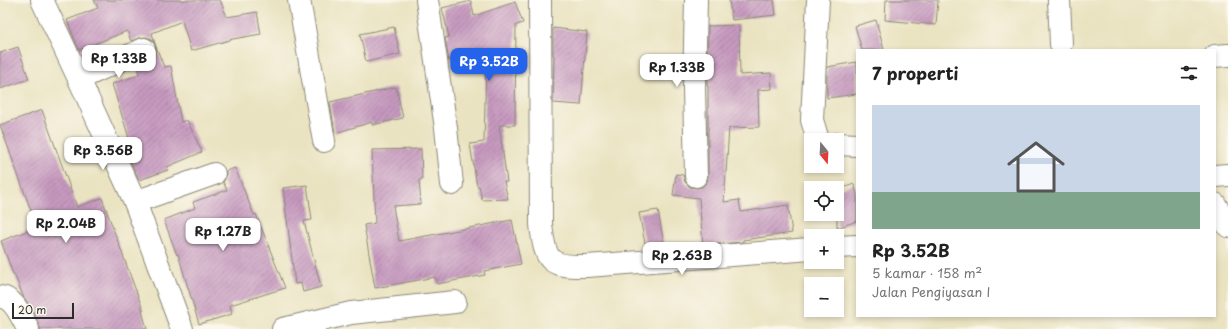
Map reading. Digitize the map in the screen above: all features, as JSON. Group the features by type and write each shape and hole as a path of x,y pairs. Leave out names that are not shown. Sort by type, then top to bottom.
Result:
{"street":[{"path":"42,0 135,202 182,329"},
{"path":"300,0 324,141"},
{"path":"427,0 446,128 452,184"},
{"path":"540,0 540,224 543,243 548,256 555,264 569,267 587,266 804,250"},
{"path":"696,0 694,40 696,176"},
{"path":"816,133 812,120 818,0"},
{"path":"1059,0 1061,44"},
{"path":"79,79 144,49"},
{"path":"1216,56 1228,55"},
{"path":"844,144 856,145"},
{"path":"135,202 214,174"},
{"path":"1216,176 1228,175"},
{"path":"1216,206 1228,226"},
{"path":"844,247 856,246"},
{"path":"0,297 5,297 17,310 28,329"},
{"path":"283,329 351,313 455,302"}],"building":[{"path":"94,0 220,0 227,17 257,12 261,34 233,39 191,51 182,21 152,33 155,44 152,39 146,37 131,41 127,31 79,50 67,20 98,8"},
{"path":"729,0 774,0 776,15 732,20"},
{"path":"886,0 938,0 936,25 885,20"},
{"path":"471,1 474,16 515,2 523,23 516,25 515,125 499,125 507,182 504,182 508,199 482,200 479,186 477,186 470,144 484,142 486,63 478,63 478,53 449,61 445,38 449,37 442,8"},
{"path":"876,20 884,49 862,49 855,26"},
{"path":"739,25 740,75 771,73 772,89 758,90 759,127 729,128 724,202 739,200 741,212 788,205 792,233 743,240 743,242 703,245 699,198 673,195 676,174 683,175 685,182 690,187 702,187 707,182 708,26"},
{"path":"394,27 400,54 366,62 360,34"},
{"path":"553,28 587,32 581,105 553,103"},
{"path":"155,44 164,67 171,66 181,122 187,120 202,152 167,167 168,170 139,180 121,141 129,138 112,84 139,75 138,66 154,56 156,51"},
{"path":"18,47 29,79 0,89 0,53"},
{"path":"856,62 856,94 827,98 827,67"},
{"path":"396,87 403,118 372,125 372,122 335,133 330,102"},
{"path":"42,110 77,207 102,198 143,310 147,329 40,329 34,313 24,298 13,274 1,241 37,227 0,125"},
{"path":"421,149 422,180 419,180 421,204 393,206 399,241 512,220 521,264 484,271 485,275 437,284 435,277 375,288 364,225 375,223 372,150"},
{"path":"235,168 254,215 256,214 285,288 230,305 232,314 199,324 178,254 177,255 164,220 195,208 193,202 227,190 223,182 226,177 226,171"},
{"path":"854,184 856,191 856,221 837,228 837,221 844,221 844,188"},
{"path":"307,185 312,220 304,221 321,287 303,292 301,283 295,284 283,188"},
{"path":"658,210 664,245 646,248 639,213"}]}
